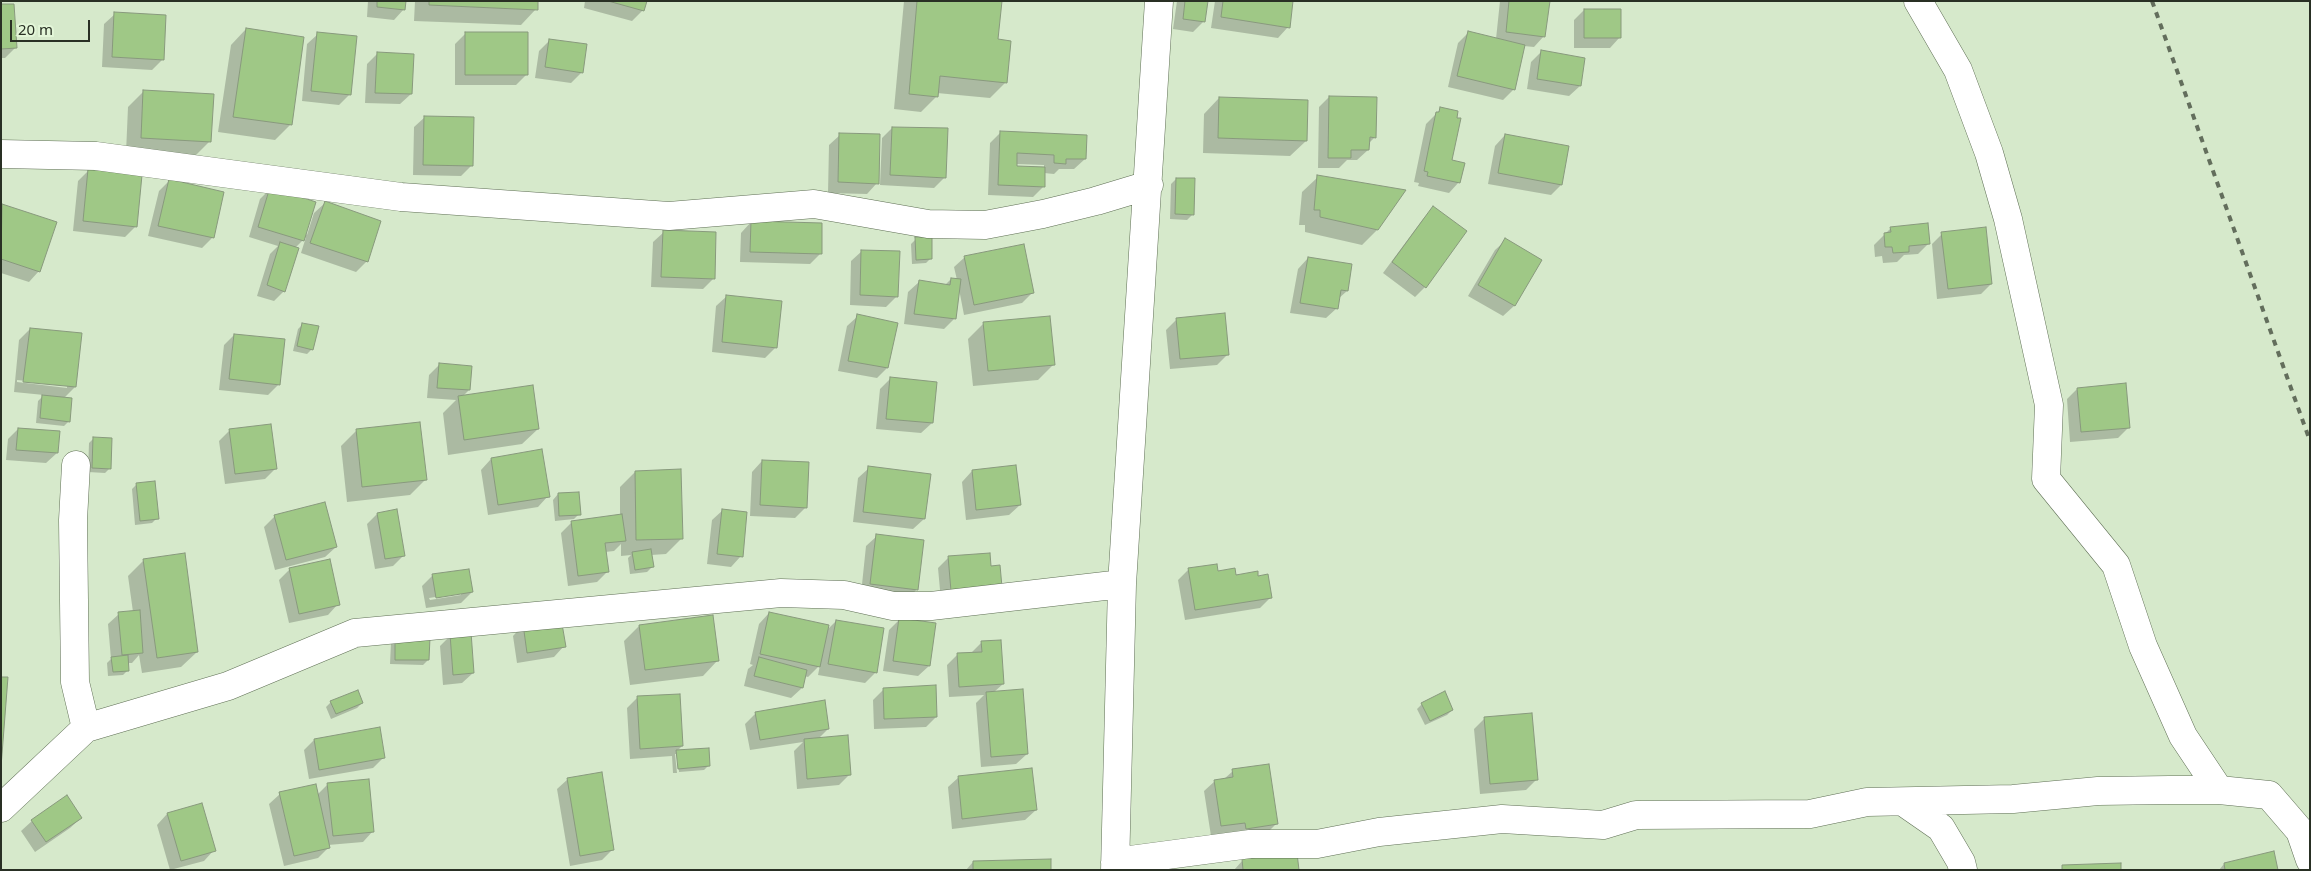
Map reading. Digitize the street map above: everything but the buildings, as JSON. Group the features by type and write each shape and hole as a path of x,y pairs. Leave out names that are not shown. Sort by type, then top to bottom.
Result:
{"street":[{"path":"1159,1 1149,185 1122,584 1115,866 1250,844 1317,844 1379,832 1502,819 1603,825 1636,815 1810,814 1866,802 1905,803 2013,799 2098,791 2220,790 2268,795 2300,831 2310,860"},
{"path":"1918,1 1958,70 1989,153 2008,219 2049,405 2046,479 2116,565 2143,646 2183,736 2220,790"},
{"path":"1,154 96,156 410,197 669,216 814,204 928,224 985,225 1052,212 1149,185"},
{"path":"76,465 73,520 75,682 86,728"},
{"path":"1,808 86,728 228,686 355,633 781,593 844,595 893,606 930,606 1122,584"},
{"path":"1905,803 1941,828 1961,862 1963,870"}],"railway":[{"path":"2152,1 2310,441"}]}
